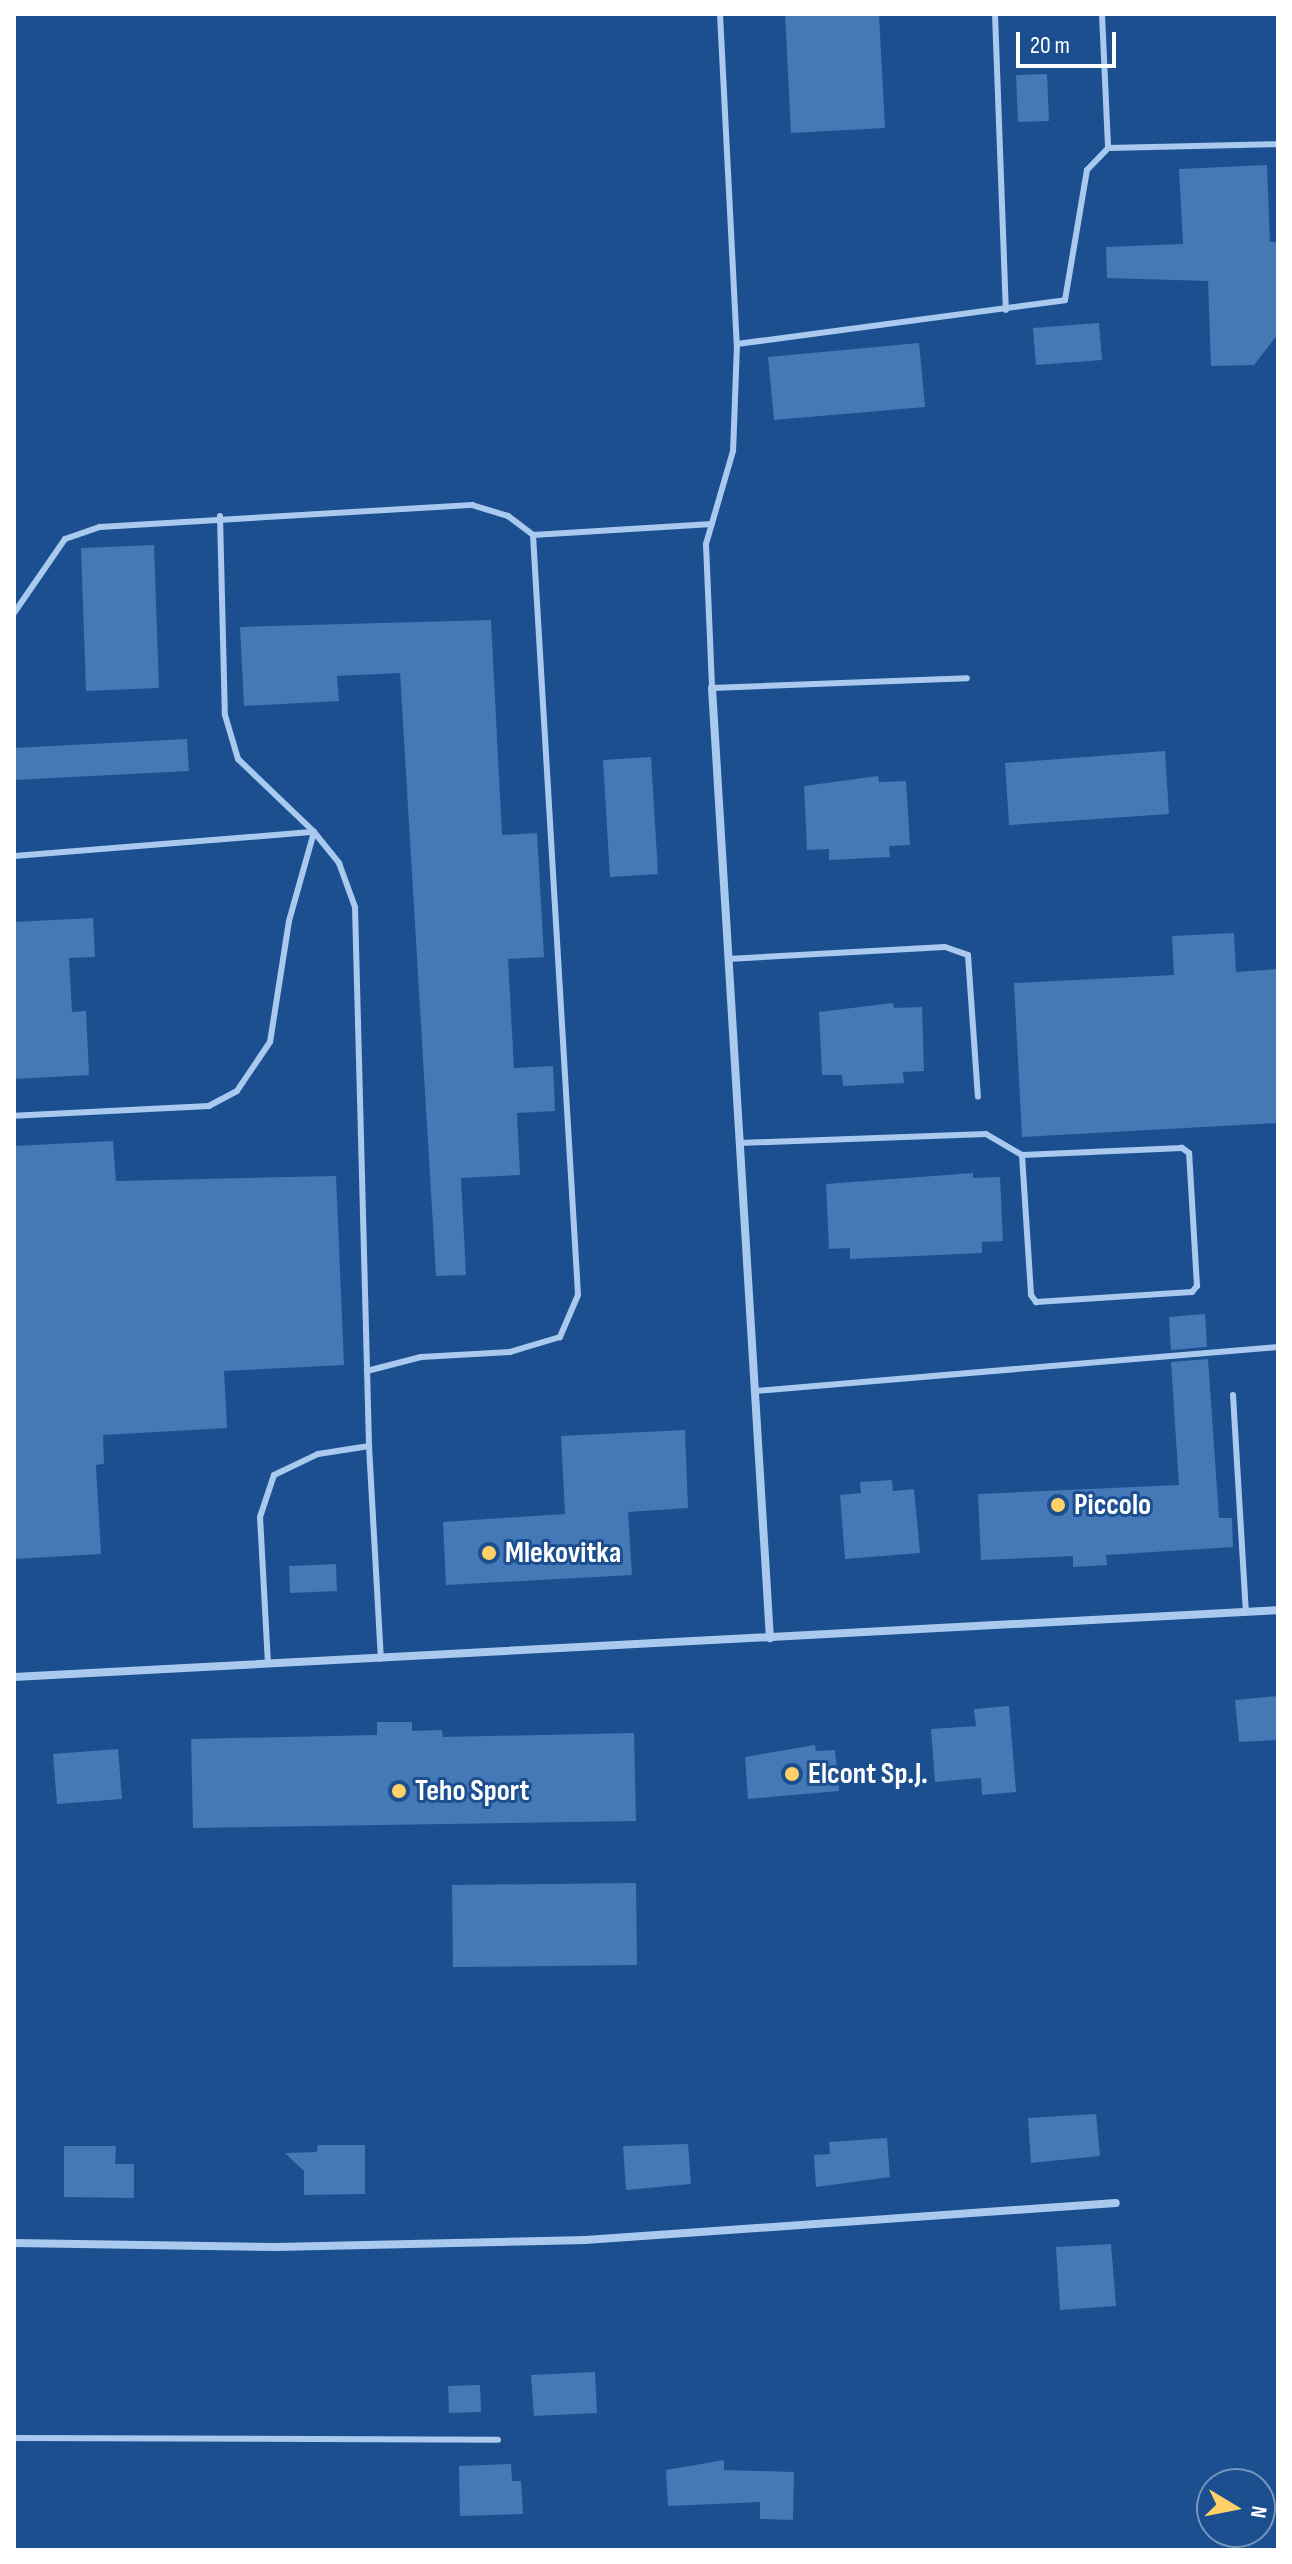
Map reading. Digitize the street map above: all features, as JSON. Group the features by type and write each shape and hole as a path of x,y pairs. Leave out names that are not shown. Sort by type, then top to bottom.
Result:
{"street":[{"path":"712,688 770,1638"},
{"path":"14,1677 1278,1610"},
{"path":"14,2243 276,2247 585,2240 1116,2203"}],"lane":[{"path":"720,14 737,344 733,451 706,544 712,688 967,678"},
{"path":"995,14 1006,310"},
{"path":"1102,14 1108,148"},
{"path":"737,344 1065,300 1087,170 1108,148 1278,144"},
{"path":"14,613 65,539 100,527 220,516 472,505 508,516 533,535 712,524"},
{"path":"220,516 225,715 238,759 314,832 339,863 355,907 369,1446 381,1659"},
{"path":"367,1371 421,1357 510,1352 560,1337 578,1295 533,535"},
{"path":"14,856 314,832"},
{"path":"14,1116 209,1106 237,1091 270,1042 289,921 314,832"},
{"path":"728,959 945,947 968,955 978,1097"},
{"path":"740,1143 986,1134 1022,1155 1182,1148 1192,1163 1197,1286 1192,1292 1036,1302 1031,1295 1022,1155"},
{"path":"755,1391 1278,1347"},
{"path":"1233,1395 1246,1613"},
{"path":"268,1665 260,1517 274,1475 318,1454 369,1446"},
{"path":"14,2438 498,2440"}],"building":[{"path":"785,14 879,14 885,128 791,133"},
{"path":"1047,74 1049,121 1018,122 1016,75"},
{"path":"1267,165 1270,242 1278,242 1278,334 1254,365 1211,366 1208,281 1107,278 1106,247 1183,244 1179,169"},
{"path":"1099,323 1102,360 1036,365 1033,328"},
{"path":"919,343 925,407 774,420 768,357"},
{"path":"154,545 159,688 86,691 81,548"},
{"path":"491,620 502,835 537,833 544,957 508,959 514,1068 553,1066 555,1111 517,1113 520,1175 461,1178 466,1275 436,1276 400,673 337,676 339,701 244,706 240,627"},
{"path":"187,739 189,771 14,780 14,748"},
{"path":"1165,751 1169,814 1009,825 1005,763"},
{"path":"651,757 658,874 610,877 603,760"},
{"path":"878,776 879,782 906,781 910,845 889,846 890,857 829,860 829,849 807,850 804,786"},
{"path":"93,918 95,957 69,958 72,1012 86,1011 89,1075 14,1079 14,922"},
{"path":"1234,933 1236,972 1278,969 1278,1123 1022,1137 1014,983 1174,975 1172,936"},
{"path":"893,1003 894,1008 922,1007 924,1071 903,1072 904,1083 843,1086 842,1075 822,1075 819,1012"},
{"path":"113,1141 116,1181 336,1176 344,1365 224,1371 227,1428 103,1435 104,1464 96,1465 101,1554 14,1559 14,1146"},
{"path":"973,1173 973,1178 1000,1177 1003,1241 982,1242 982,1253 850,1259 850,1248 829,1249 826,1184"},
{"path":"1205,1314 1207,1347 1171,1350 1169,1317"},
{"path":"1208,1359 1219,1518 1232,1518 1233,1547 1106,1555 1107,1565 1073,1567 1073,1556 981,1560 978,1494 1179,1485 1171,1362"},
{"path":"685,1430 688,1508 628,1512 632,1575 446,1585 443,1522 565,1514 561,1436"},
{"path":"892,1480 893,1491 914,1489 920,1553 845,1559 840,1495 861,1493 860,1482"},
{"path":"336,1564 337,1591 290,1593 289,1566"},
{"path":"1278,1696 1278,1740 1239,1742 1235,1700"},
{"path":"1009,1706 1016,1792 982,1795 981,1778 935,1782 931,1729 976,1726 974,1709"},
{"path":"377,1722 412,1722 412,1731 442,1730 443,1737 634,1733 636,1821 193,1828 191,1739 377,1735"},
{"name":"Elcont Sp.J.","path":"815,1745 816,1751 835,1750 839,1791 748,1799 745,1757"},
{"path":"118,1749 122,1799 57,1804 53,1754"},
{"path":"636,1883 637,1965 453,1967 452,1885"},
{"path":"1096,2114 1100,2156 1031,2163 1028,2118"},
{"path":"887,2138 890,2177 816,2187 814,2155 830,2154 829,2142"},
{"path":"688,2144 691,2184 626,2190 623,2146"},
{"path":"318,2145 365,2145 365,2194 304,2195 304,2171 285,2153 317,2152"},
{"path":"64,2146 116,2146 115,2164 134,2164 134,2198 64,2197"},
{"path":"1111,2244 1116,2306 1060,2310 1056,2247"},
{"path":"595,2372 597,2413 534,2416 531,2375"},
{"path":"480,2385 481,2412 449,2413 448,2386"},
{"path":"724,2460 724,2470 794,2472 793,2520 760,2519 760,2502 668,2506 666,2470"},
{"path":"511,2464 512,2481 521,2481 523,2514 460,2516 459,2466"}],"place":[{"name":"Piccolo","path":"1058,1505"},
{"name":"Mlekovitka","path":"489,1553"},
{"name":"Elcont Sp.J.","path":"792,1774"},
{"name":"Teho Sport","path":"399,1791"}]}
